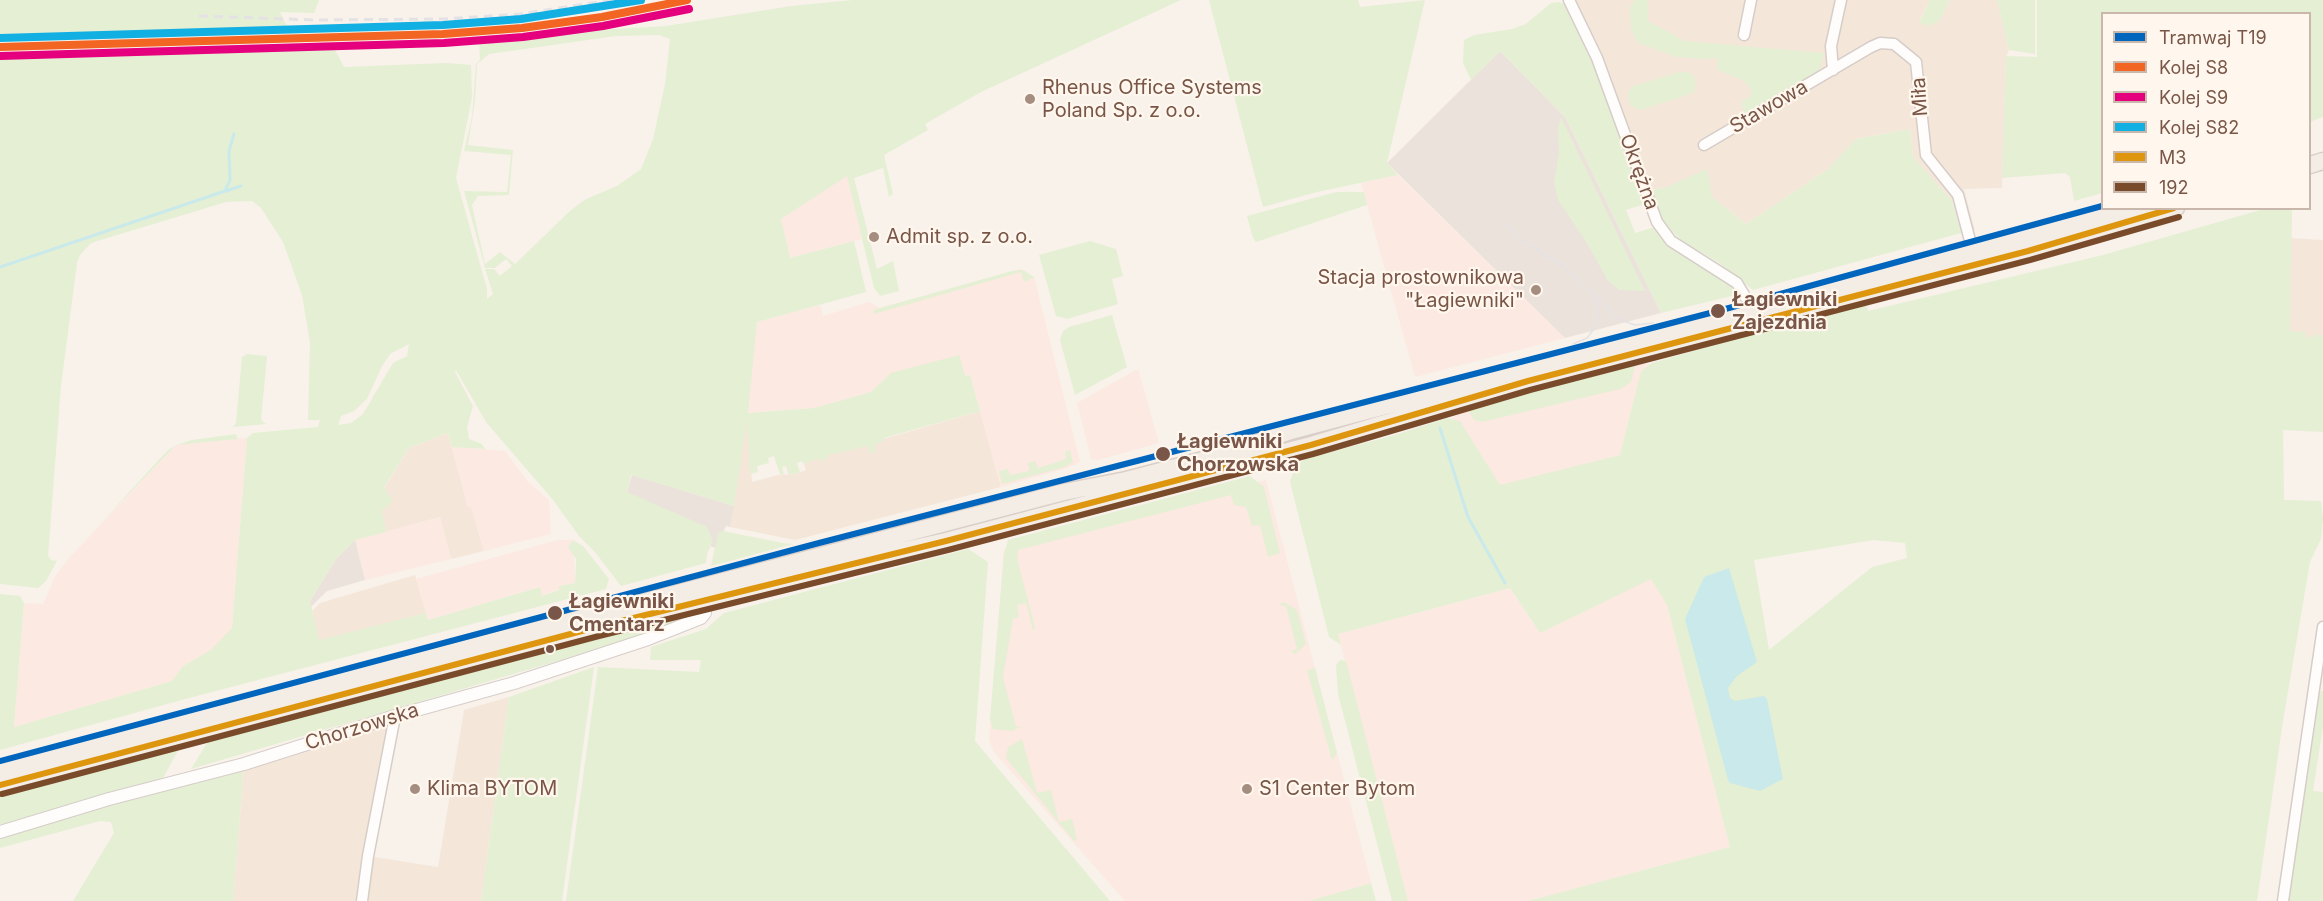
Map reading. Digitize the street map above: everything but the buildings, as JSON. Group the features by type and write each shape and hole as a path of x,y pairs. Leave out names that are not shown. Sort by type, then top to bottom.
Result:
{"main road":[{"path":"0,770 244,706 707,592 771,568 1064,492 1144,476 1211,458 1291,431 2125,210"},
{"name":"Chorzowska","path":"0,785 707,592 792,577 946,541 1300,447 1528,381 2028,251 2169,210"}],"street":[{"name":"Okrężna","path":"1569,0 1598,58 1658,222 1671,241 1737,283 1753,310"},
{"path":"1744,34 1750,0"},
{"path":"1833,70 1830,46 1841,0"},
{"name":"Miła","path":"1833,70 1884,42 1901,47 1916,62 1926,155 1958,195 1973,252"},
{"name":"Stawowa","path":"1704,144 1833,70"},
{"name":"Chorzowska","path":"0,832 109,799 244,764 394,716 514,683 688,626 705,613 707,592"},
{"path":"2283,901 2323,627"},
{"path":"362,901 369,845 394,716"}],"shaded area":[{"path":"1575,0 1930,0 1919,22 1939,21 1950,0 1997,0 2009,50 2006,57 2002,188 1964,189 1975,230 1961,233 1952,201 1913,157 1910,129 1856,139 1828,169 1746,224 1712,197 1667,187 1651,190 1598,48"},
{"path":"1500,51 1565,117 1661,313 1565,338 1387,163"},
{"path":"847,175 862,239 789,258 781,219"},
{"path":"1398,175 1565,338 1415,377 1361,183"},
{"path":"2290,238 2323,240 2323,335 2312,335 2308,340 2290,332"},
{"path":"1021,269 1034,277 1080,462 1001,487 970,375 889,375 871,392 814,408 747,413 757,322 820,305 823,316 869,302 880,308"},
{"path":"1635,364 1650,364 1641,371 1620,455 1500,486 1463,426 1452,418 1471,407"},
{"path":"1138,369 1159,443 1098,460 1091,459 1077,403"},
{"path":"980,411 1001,487 795,540 730,527 747,413 752,482 778,475 795,474 806,470 804,464 808,461"},
{"path":"448,433 468,507 471,506 484,551 451,559 440,517 386,532 381,515 384,488 409,448"},
{"path":"247,438 232,629 212,649 182,667 172,681 14,727 24,603 43,604 56,575 69,558 176,445"},
{"path":"452,447 505,451 528,482 549,500 551,534 484,551 471,506 468,507"},
{"path":"632,475 734,506 730,527 726,526 715,548 701,542 627,492"},
{"path":"1266,480 1371,883 1309,901 1125,901 994,752 989,740 1004,550"},
{"path":"440,517 451,559 365,580 355,540"},
{"path":"355,540 365,580 327,591 311,607 310,601 336,559"},
{"path":"558,540 573,540 575,583 559,586 559,589 541,596 539,587 428,620 416,579"},
{"path":"415,575 426,613 319,641 312,611 320,603"},
{"path":"1651,578 1667,605 1730,847 1528,901 1408,901 1338,634 1510,588 1540,633"},
{"path":"509,697 481,901 233,901 244,764 395,716 368,856 438,867 464,710"}],"green space":[{"path":"0,0 319,0 314,13 280,12 287,27 0,37"},
{"path":"853,0 1181,0 981,92 925,124 928,130 884,155 893,194 889,197 883,168 854,178 877,269 893,261 899,291 880,296 874,288 847,176 781,219 790,258 854,241 866,292 757,322 748,413 814,408 871,392 891,373 959,355 965,376 970,375 980,411 884,438 884,441 874,445 876,452 871,454 868,446 828,455 828,458 820,461 819,458 804,464 802,461 797,463 800,472 795,474 788,474 786,466 782,467 784,475 780,474 774,456 768,458 769,463 757,466 758,472 750,474 747,418 734,506 631,475 627,492 707,527 713,541 706,563 621,586 595,552 579,536 553,500 486,422 456,370 473,406 467,427 469,439 482,444 485,449 452,447 448,433 409,448 384,487 393,501 382,511 386,532 355,540 336,559 310,601 319,640 426,613 428,620 540,587 542,596 559,590 559,586 575,583 576,559 568,547 573,540 583,546 609,579 606,589 0,750 0,594 20,596 24,603 14,727 172,681 182,667 212,649 232,628 247,438 253,433 318,427 320,420 308,420 310,343 302,295 283,242 261,208 252,201 226,202 91,243 80,255 77,263 61,386 48,556 51,560 57,561 46,581 38,588 0,584 0,59 334,48 344,67 447,63 471,65 472,97 456,178 487,289 487,299 493,294 485,269 494,269 500,276 512,266 506,259 495,268 485,268 464,191 507,192 511,155 464,151 472,117 476,64 480,60 479,37 666,26 791,6","holes":["659,35 670,39 665,84 653,139 641,169 617,186 586,199 571,210 515,264 500,252 485,264 472,205 478,196 509,195 513,150 468,145 475,102 477,64 489,54 616,36","409,344 407,356 393,363 363,414 351,423 338,425 341,416 354,411 367,399 390,354"]},
{"path":"1209,0 1358,0 1360,7 1425,0 1387,163 1398,175 1317,192 1263,207"},
{"path":"1635,0 1648,0 1648,21 1685,41 1824,53 1819,73 1745,116 1741,102 1750,97 1751,89 1743,80 1718,70 1717,57 1710,59 1677,57 1638,43 1631,30 1630,8"},
{"path":"1930,0 1950,0 1939,21 1930,26 1919,23"},
{"path":"1997,0 2035,0 2035,54 2009,50"},
{"path":"2037,0 2323,0 2323,117 2311,122 2311,12 2101,12 2101,193 2074,201 2070,177 2065,173 2002,178 2006,56 2037,57"},
{"path":"1558,2 1567,5 1587,46 1645,204 1626,210 1635,233 1655,227 1735,287 1740,294 1661,313 1565,117 1500,51 1471,80 1463,63 1464,40 1474,35 1512,29 1526,24 1551,3"},
{"path":"1680,72 1688,72 1694,76 1696,85 1693,93 1641,110 1630,105 1628,93 1633,86"},
{"path":"1561,117 1645,291 1619,290 1608,281 1588,245 1558,200 1554,183 1559,153 1558,128"},
{"path":"1910,129 1913,157 1952,201 1961,233 1753,290 1718,262 1682,241 1664,223 1651,190 1667,187 1707,169 1712,197 1746,224 1828,169 1856,139"},
{"path":"1336,192 1364,192 1367,205 1256,242 1253,238 1247,216"},
{"path":"2260,210 2292,210 2290,331 2305,332 2307,340 2312,335 2323,335 2323,432 2283,430 2284,500 2321,501 2323,518 2321,539 2310,562 2283,721 2257,901 1528,901 1730,847 1667,605 1651,579 1540,633 1510,588 1338,634 1341,645 1329,637 1290,482 1295,467 1305,459 1395,435 1447,418 1460,421 1500,485 1620,455 1641,371 1652,363 1865,302 1868,311 2103,255","holes":["1873,540 1905,543 1907,558 1872,567 1769,650 1754,560"]},
{"path":"1090,241 1116,249 1123,276 1112,279 1118,304 1067,319 1056,316 1039,255"},
{"path":"1023,270 1034,277 1024,282 1021,272 874,314 873,310 1012,271"},
{"path":"1112,315 1127,367 1075,395 1060,340 1063,331 1069,327"},
{"path":"247,354 267,356 261,420 266,424 233,427 236,423 242,357"},
{"path":"1635,365 1631,382 1620,389 1482,422 1474,420 1469,411 1471,407"},
{"path":"236,434 238,439 176,445 192,440"},
{"path":"176,445 99,525 167,451"},
{"path":"1070,450 1073,462 1065,467 1002,484 999,471 1008,469 1010,475 1029,471 1028,463 1035,461 1038,468 1066,459 1065,452"},
{"path":"1250,476 1264,487 1280,553 1268,557 1260,525 1252,526 1246,507 1234,505 1231,495 1018,550 1017,558 1035,628 1033,630 1026,603 1017,605 1019,617 1013,619 1003,677 1016,727 1022,726 1012,731 993,729 990,719 1004,554 1008,540"},
{"path":"723,531 793,544 711,566 718,533"},
{"path":"968,549 988,562 975,741 1110,901 566,901 598,667 699,672 701,660 650,660 651,647 706,629 724,613"},
{"path":"1284,602 1297,610 1306,644 1295,654 1291,651 1297,649 1286,606 1279,605"},
{"path":"685,611 675,623 639,637 191,769 209,740 587,635"},
{"path":"1340,660 1346,661 1408,901 1392,901 1338,694 1336,665"},
{"path":"594,667 562,901 481,901 509,697"},
{"path":"1315,668 1337,753 1332,760 1307,670"},
{"path":"2320,691 2323,691 2323,726 2313,791 2323,792 2323,901 2289,901"},
{"path":"1022,739 1037,793 1051,790 1059,822 1072,819 1077,840 1074,841 1006,758 1008,747"},
{"path":"180,747 163,778 0,825 0,795"},
{"path":"244,764 233,901 73,901 114,833 111,822 100,821 0,848 0,832"},
{"path":"1371,883 1376,901 1309,901 1361,886"}],"water":[{"path":"1729,568 1757,662 1737,676 1728,688 1730,698 1735,701 1764,696 1767,699 1783,779 1760,791 1730,783 1728,780 1685,619 1704,577"}],"waterway":[{"path":"0,267 225,191 230,180 229,151 234,134"},
{"path":"226,191 241,186"},
{"path":"1440,428 1468,517 1505,583"}],"tram line":[{"name":"T19","path":"0,761 819,543 1718,311 2101,206"},
{"path":"1506,224 1523,241 1565,267 1618,319 1635,325 1653,323"},
{"path":"1573,344 1587,338 1597,325 1599,311 1593,297"}],"railway":[{"path":"199,16 315,20 444,19 520,14 611,0"}],"rail line":[{"name":"S82","path":"0,38 443,25 521,19 641,0"},
{"name":"S8","path":"0,47 443,34 522,28 602,17 687,0"},
{"name":"S9","path":"0,56 444,43 523,37 603,26 689,9"}],"transit line":[{"name":"M3","path":"0,785 597,627 946,541 1311,445 1528,381 2028,251 2167,210"},
{"name":"192","path":"2,794 599,636 948,550 1313,454 1530,390 2030,260 2179,217"}],"place":[{"name":"Rhenus Office Systems Poland Sp. z o.o.","path":"1030,99"},
{"name":"Admit sp. z o.o.","path":"874,237"},
{"name":"Stacja prostownikowa \"Łagiewniki\"","path":"1536,290"},
{"name":"Łagiewniki Zajezdnia","path":"1718,311"},
{"name":"Łagiewniki Chorzowska","path":"1163,454"},
{"name":"Łagiewniki Cmentarz","path":"555,613"},
{"name":"Klima BYTOM","path":"415,789"},
{"name":"S1 Center Bytom","path":"1247,789"}]}
